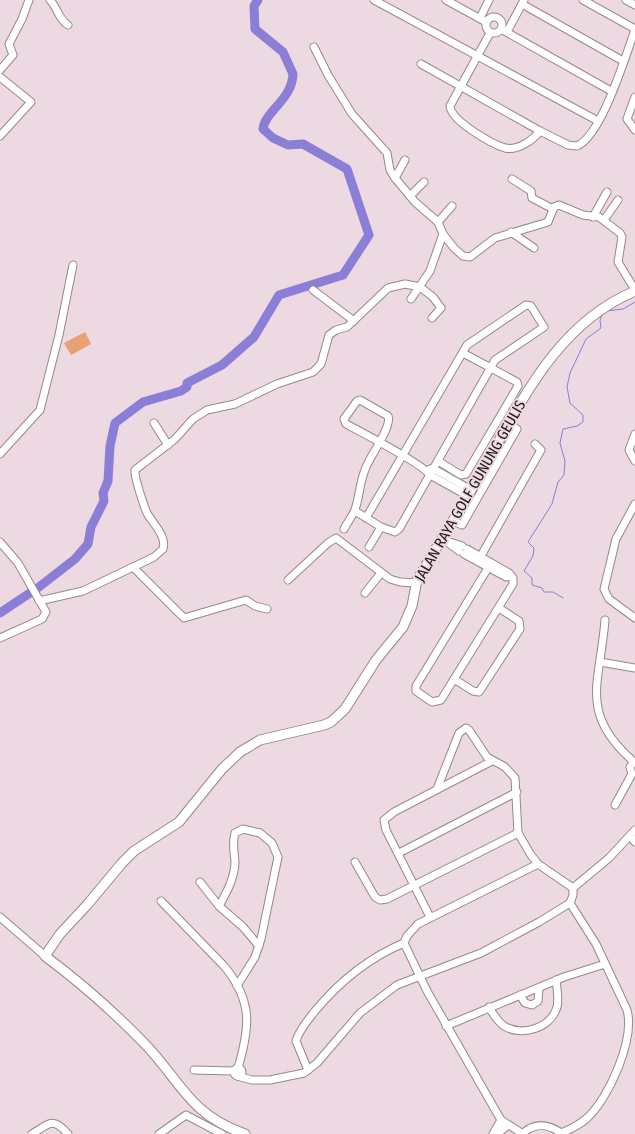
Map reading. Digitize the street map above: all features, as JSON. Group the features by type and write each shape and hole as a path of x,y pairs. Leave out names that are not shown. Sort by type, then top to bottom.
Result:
{"main road":[{"name":"JALAN RAYA GOLF GUNUNG GEULIS","path":"45,956 60,934 122,863 134,851 179,822 222,769 240,752 260,740 313,729 338,717 376,660 403,627 412,606 416,583 445,540 453,521 470,493 485,475 509,423 542,370 579,327 600,308 635,291"},
{"path":"45,956 90,991 141,1040 164,1065 199,1110 227,1127 245,1134"}],"street":[{"path":"0,70 13,55 9,44 29,0"},
{"path":"50,0 57,7 60,18 68,25"},
{"path":"374,0 598,121"},
{"path":"446,0 483,20 491,17 497,18 502,23 504,31 611,91"},
{"path":"489,0 483,20 490,33"},
{"path":"421,64 540,131 568,144 577,146 588,138 598,121 635,30 583,0"},
{"path":"626,0 635,5"},
{"path":"490,33 504,31 523,2 623,61"},
{"path":"490,33 450,106 450,111 463,124 505,148 530,142 540,131"},
{"path":"314,47 328,76 352,114 390,157 390,170 395,178 410,196 438,222 443,234 454,248 467,258 489,241 511,232 545,224 548,222 555,206 559,205 604,220 622,237 618,262 635,291"},
{"path":"0,77 31,102 0,136"},
{"path":"635,97 627,119 635,130"},
{"path":"395,178 405,160"},
{"path":"512,179 531,191 532,198 553,209"},
{"path":"410,196 424,182"},
{"path":"593,217 608,192"},
{"path":"604,220 618,200"},
{"path":"438,222 452,206"},
{"path":"511,232 534,248"},
{"path":"411,300 430,271 443,234"},
{"path":"0,454 40,410 59,335 73,265"},
{"path":"38,598 83,591 159,553 164,543 147,512 135,480 135,470 168,445 193,418 207,410 235,404 277,384 313,372 321,364 329,335 336,330 344,329 388,288 405,284 420,287 430,294 440,307 440,310 432,318"},
{"path":"313,290 354,321"},
{"path":"355,511 380,527 390,531 399,529 430,471 438,461 496,358 543,328 544,324 531,306 526,305 475,338 463,353 366,518"},
{"path":"438,461 461,475 466,474 518,386 517,382 463,353"},
{"path":"344,529 355,511 361,476 379,442 390,418 360,400 357,401 344,422 379,442 403,457 470,493"},
{"path":"154,423 168,445"},
{"path":"635,434 628,450 635,461"},
{"path":"479,559 541,450 535,444"},
{"path":"453,521 462,525 485,475"},
{"path":"635,504 616,539 604,589 609,599 635,618"},
{"path":"369,547 380,527"},
{"path":"288,580 333,538 340,539 381,573 400,582 416,583"},
{"path":"445,540 489,565 509,572 513,584 438,702 421,696 415,689 489,565"},
{"path":"0,542 18,563 45,608 44,617 19,631 0,638"},
{"path":"133,566 184,618 246,600 254,606 267,609"},
{"path":"365,593 381,573"},
{"path":"454,679 473,691 479,692 520,629 519,621 499,608"},
{"path":"605,620 596,703 598,716 615,746 634,762 630,767 632,774 615,806"},
{"path":"600,662 635,668"},
{"path":"437,789 462,730 469,730 480,749 492,762 510,772 515,778 518,833 538,864 573,888"},
{"path":"430,918 386,830 384,820 394,812 492,762"},
{"path":"399,853 517,792"},
{"path":"219,906 230,885 234,869 233,841 235,833 243,829 260,833 272,843 278,857 259,946 250,966 237,986"},
{"path":"573,888 632,839 635,830"},
{"path":"355,862 375,896 380,900 398,895 518,833"},
{"path":"308,1070 296,1041 312,1016 346,977 374,958 404,943 414,927 538,864"},
{"path":"200,882 219,906 243,927 259,946"},
{"path":"194,1070 236,1072 246,1080 270,1080 293,1076 308,1070 370,1003 397,985 487,950 539,922 570,902 573,888"},
{"path":"162,901 224,967 246,1003 248,1022 246,1040 236,1072"},
{"path":"404,943 419,976 446,1026 501,1120 523,1134 533,1126 543,1125 560,1134 581,1124 594,1111 607,1092 628,1043 630,1020 621,994 596,944 570,902"},
{"path":"0,917 45,956"},
{"path":"446,1026 556,980 605,964"},
{"path":"489,1007 496,1020 508,1028 536,1029 549,1020 557,1008 556,980"},
{"path":"520,995 525,1003 532,1005 538,1001 539,988"},
{"path":"159,1134 186,1115 222,1134"},
{"path":"493,1134 501,1120"},
{"path":"32,1134 46,1124 53,1122 60,1125 68,1134"},
{"path":"497,1134 508,1126"}],"shaded area":[{"path":"85,332 91,344 71,355 64,343"}],"waterway":[{"path":"0,613 39,587 75,559 88,544 91,527 104,501 103,493 108,481 110,446 115,423 143,402 181,391 187,387 187,383 222,365 254,337 279,295 343,275 369,235 347,169 303,144 288,145 273,138 263,129 268,116 288,91 292,83 293,74 283,52 255,29 254,6 258,0"},
{"path":"606,311 623,309 635,302"},
{"path":"563,598 553,592 544,592 542,588 532,585 532,578 524,571 533,556 534,548 528,542 552,504 558,482 564,475 565,461 560,443 563,429 577,426 583,422 583,415 570,403 567,387 570,373 586,339 601,328 600,320 603,313"}]}
